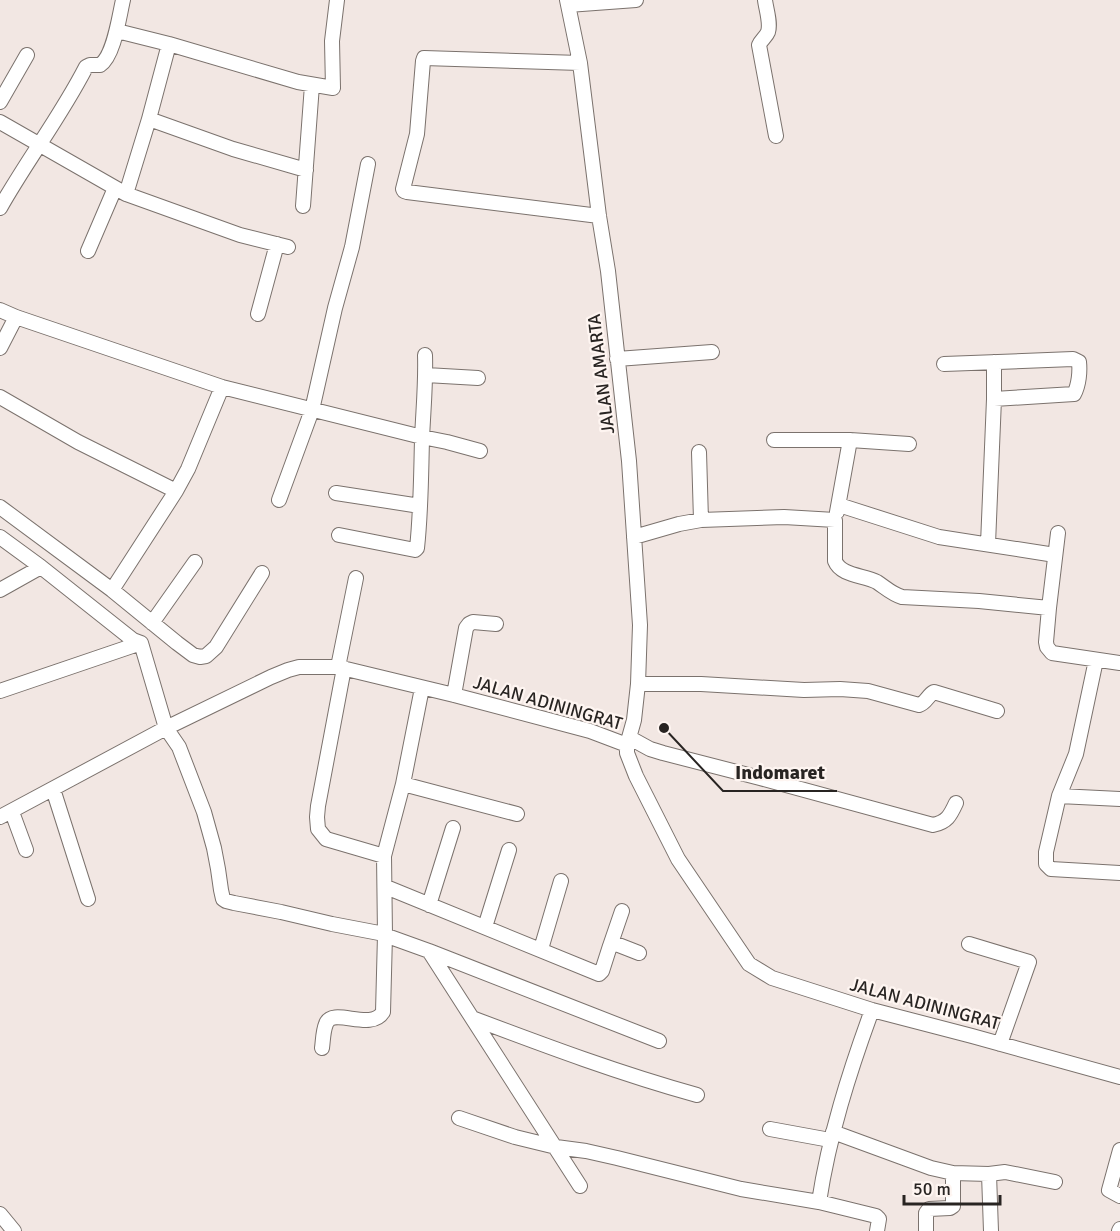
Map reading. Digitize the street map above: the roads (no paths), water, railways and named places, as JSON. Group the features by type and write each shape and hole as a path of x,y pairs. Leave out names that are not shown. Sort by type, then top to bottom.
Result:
{"street":[{"path":"0,208 86,67 100,65 107,60 117,31 123,0"},
{"path":"117,31 312,85 333,88 332,41 337,0"},
{"path":"568,3 636,0"},
{"path":"765,0 769,28 759,45 776,136"},
{"name":"JALAN AMARTA","path":"568,3 580,63 608,271 628,450 640,625 638,684 634,720 628,741"},
{"path":"88,251 120,191 148,119 169,44"},
{"path":"0,102 27,55"},
{"path":"580,63 424,58 417,134 403,189 407,192 599,216"},
{"path":"303,206 312,85"},
{"path":"148,119 233,149 306,170"},
{"path":"0,122 120,191 240,235 283,245 258,314"},
{"path":"279,500 312,410 335,308 352,247 369,164"},
{"path":"0,310 222,387 480,451"},
{"path":"0,348 16,316"},
{"path":"617,359 712,352"},
{"path":"339,535 415,550 417,548 420,527 425,355"},
{"path":"945,364 1073,359 1080,364 1074,394 994,399"},
{"path":"988,544 994,362"},
{"path":"426,375 478,378"},
{"path":"112,590 188,470 222,387"},
{"path":"0,397 78,442 176,491"},
{"path":"774,440 850,440 909,444"},
{"path":"850,440 835,520 835,558 838,567 877,582 891,593 902,597 1048,608"},
{"path":"699,452 701,520"},
{"path":"336,493 420,506"},
{"path":"839,505 939,537 1055,555"},
{"path":"0,507 112,590 194,655 200,657 206,656 216,646 262,573"},
{"path":"634,537 701,520 784,517 835,520"},
{"path":"1058,533 1048,608 1046,642 1048,650 1052,653 1120,663"},
{"path":"0,537 133,640 141,643"},
{"path":"152,623 195,562"},
{"path":"0,590 41,567"},
{"path":"356,578 318,806 318,829 326,839 384,856"},
{"path":"454,695 466,628 473,622 496,624"},
{"path":"0,691 141,643"},
{"path":"141,643 166,729 179,747 204,812 214,848 222,896 226,901 386,935 659,1041"},
{"path":"1096,660 1076,754 1059,796 1046,852 1046,866 1051,870 1120,873"},
{"name":"JALAN ADININGRAT","path":"6,814 166,729 288,670 299,667 341,668 628,741 629,761 678,859 749,964 772,978 872,1010 1120,1077"},
{"path":"638,684 701,684 794,690 868,691 919,705 934,692 997,711"},
{"path":"322,1048 326,1023 329,1019 335,1017 375,1019 382,1015 386,935 384,856 422,688"},
{"path":"628,741 663,753 933,825 949,818 956,803"},
{"path":"402,784 517,814"},
{"path":"53,789 88,899"},
{"path":"1059,796 1120,799"},
{"path":"6,814 26,850"},
{"path":"429,905 453,828"},
{"path":"485,927 509,850"},
{"path":"541,950 561,882"},
{"path":"386,887 599,974 622,911"},
{"path":"610,945 616,944 639,953"},
{"path":"969,944 1029,962 1000,1044"},
{"path":"429,951 580,1186"},
{"path":"819,1202 831,1136 852,1064 872,1010"},
{"path":"472,1018 652,1082 697,1095"},
{"path":"459,1118 515,1137 556,1147 586,1151 741,1189 819,1202 876,1216 879,1219 877,1231"},
{"path":"770,1129 831,1136 953,1173 1005,1172 1055,1182"},
{"path":"1120,1150 1109,1190 1120,1196"},
{"path":"926,1231 926,1213 929,1209 953,1206 953,1173"},
{"path":"989,1174 991,1231"},
{"path":"0,1214 14,1231"}],"place":[{"name":"Indomaret","path":"664,728"}]}
